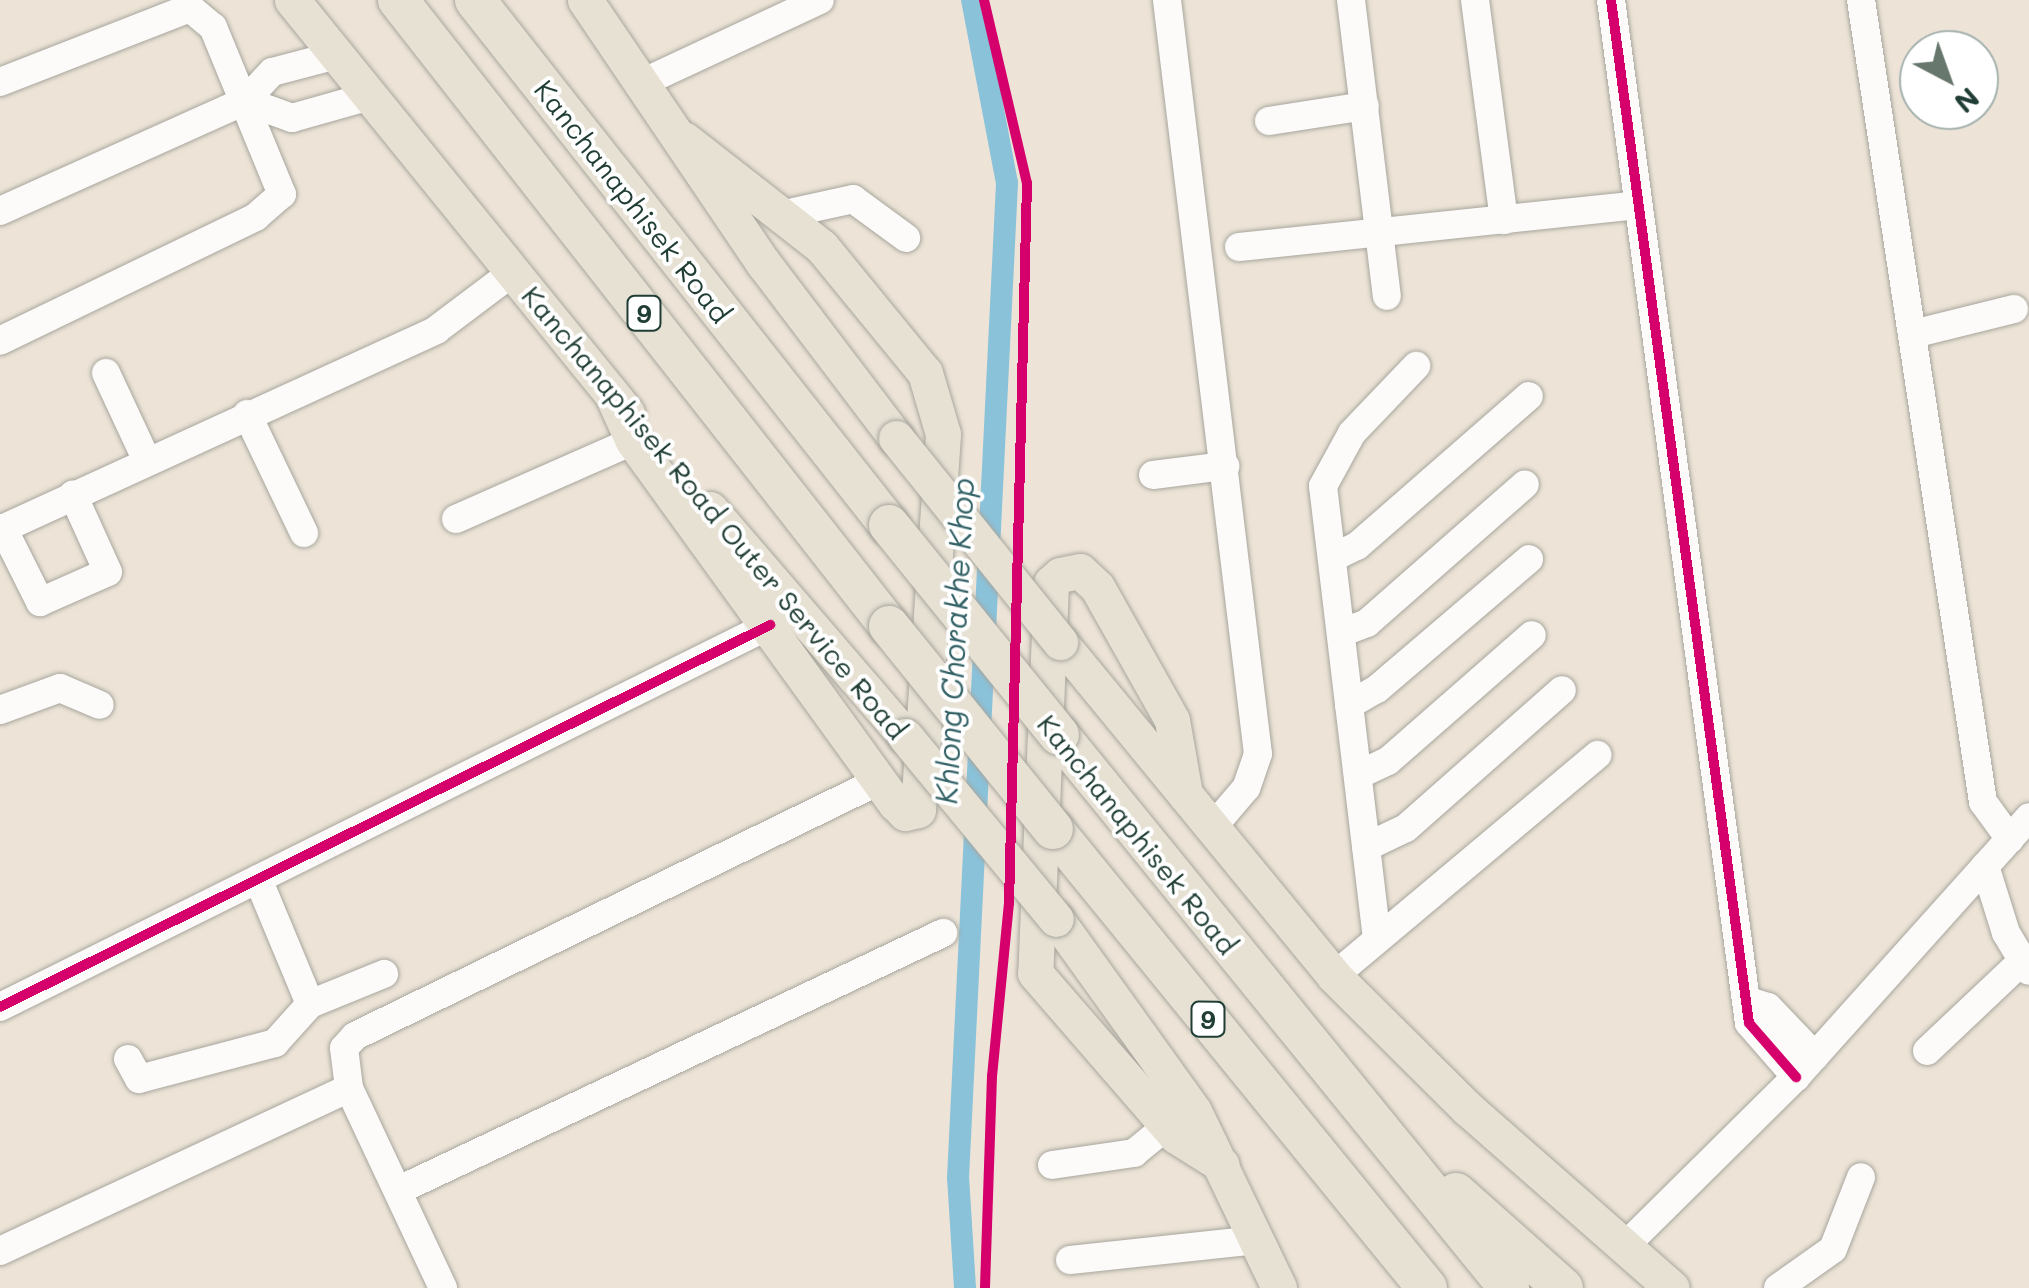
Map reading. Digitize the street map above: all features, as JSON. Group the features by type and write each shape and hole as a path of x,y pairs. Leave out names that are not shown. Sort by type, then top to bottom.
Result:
{"highway":[{"name":"9","path":"398,0 889,626 1427,1288"},
{"name":"Kanchanaphisek Road","path":"475,0 889,525 1508,1288"},
{"path":"1359,1108 1564,1288"},
{"path":"1362,1209 1404,1288"}],"main road":[{"name":"Kanchanaphisek Road Outer Service Road","path":"292,0 614,397 905,736 1133,1019 1222,1165 1279,1288"},
{"path":"584,0 684,139 764,264 896,438 1334,976 1468,1110 1672,1288"},
{"path":"614,397 632,441 770,625 879,781 905,813 923,803 942,434 925,373 822,248 786,214 684,139"},
{"path":"1185,794 1172,720 1097,587 1080,570 1060,575 1052,583 1034,973 1167,1126 1222,1165"}],"street":[{"path":"754,0 758,29"},
{"path":"644,82 820,0"},
{"path":"1167,0 1258,754 1246,788 1212,828"},
{"path":"1351,0 1388,296"},
{"path":"1476,0 1504,220"},
{"path":"1610,0 1748,1001 1768,1007 1806,1066"},
{"path":"1862,0 1983,802 2010,839"},
{"path":"0,82 190,8 213,27 279,182 278,201 0,341"},
{"path":"0,211 245,101 272,72 337,55"},
{"path":"245,101 292,118 370,96"},
{"path":"1269,121 1365,106"},
{"path":"786,214 853,200 906,238"},
{"path":"1239,247 1636,205"},
{"path":"73,495 108,572 40,602 2,529 73,495 147,460 436,330 513,272"},
{"path":"1913,334 2014,310"},
{"path":"1378,939 1323,486 1334,458 1416,366"},
{"path":"106,373 147,460"},
{"path":"1332,558 1356,546 1529,396"},
{"path":"248,414 304,532"},
{"path":"456,519 632,441"},
{"path":"1152,475 1226,466"},
{"path":"1341,633 1367,622 1525,484"},
{"path":"1350,704 1377,689 1529,559"},
{"path":"0,1007 770,625"},
{"path":"1358,775 1388,760 1532,635"},
{"path":"0,710 60,688 100,705"},
{"path":"1366,847 1406,828 1562,690"},
{"path":"1334,976 1597,755"},
{"path":"443,1288 349,1088 342,1063 355,1036 879,781"},
{"path":"1625,1246 1806,1066 2029,817"},
{"path":"1926,1051 2024,967 1985,866"},
{"path":"258,879 310,1004"},
{"path":"399,1190 944,933"},
{"path":"128,1059 139,1079 275,1044 310,1004 384,974"},
{"path":"0,1251 349,1088"},
{"path":"1052,1165 1134,1153 1167,1126"},
{"path":"1778,1288 1833,1249 1861,1178"},
{"path":"1070,1260 1257,1240"}],"waterway":[{"name":"Khlong Chorakhe Khop","path":"965,1288 958,1178 1007,183 972,0"}],"cycle path":[{"path":"984,0 1027,183 1009,903 992,1076 985,1288"},
{"path":"1611,0 1749,1023 1796,1077"},
{"path":"0,1007 770,625"}]}
